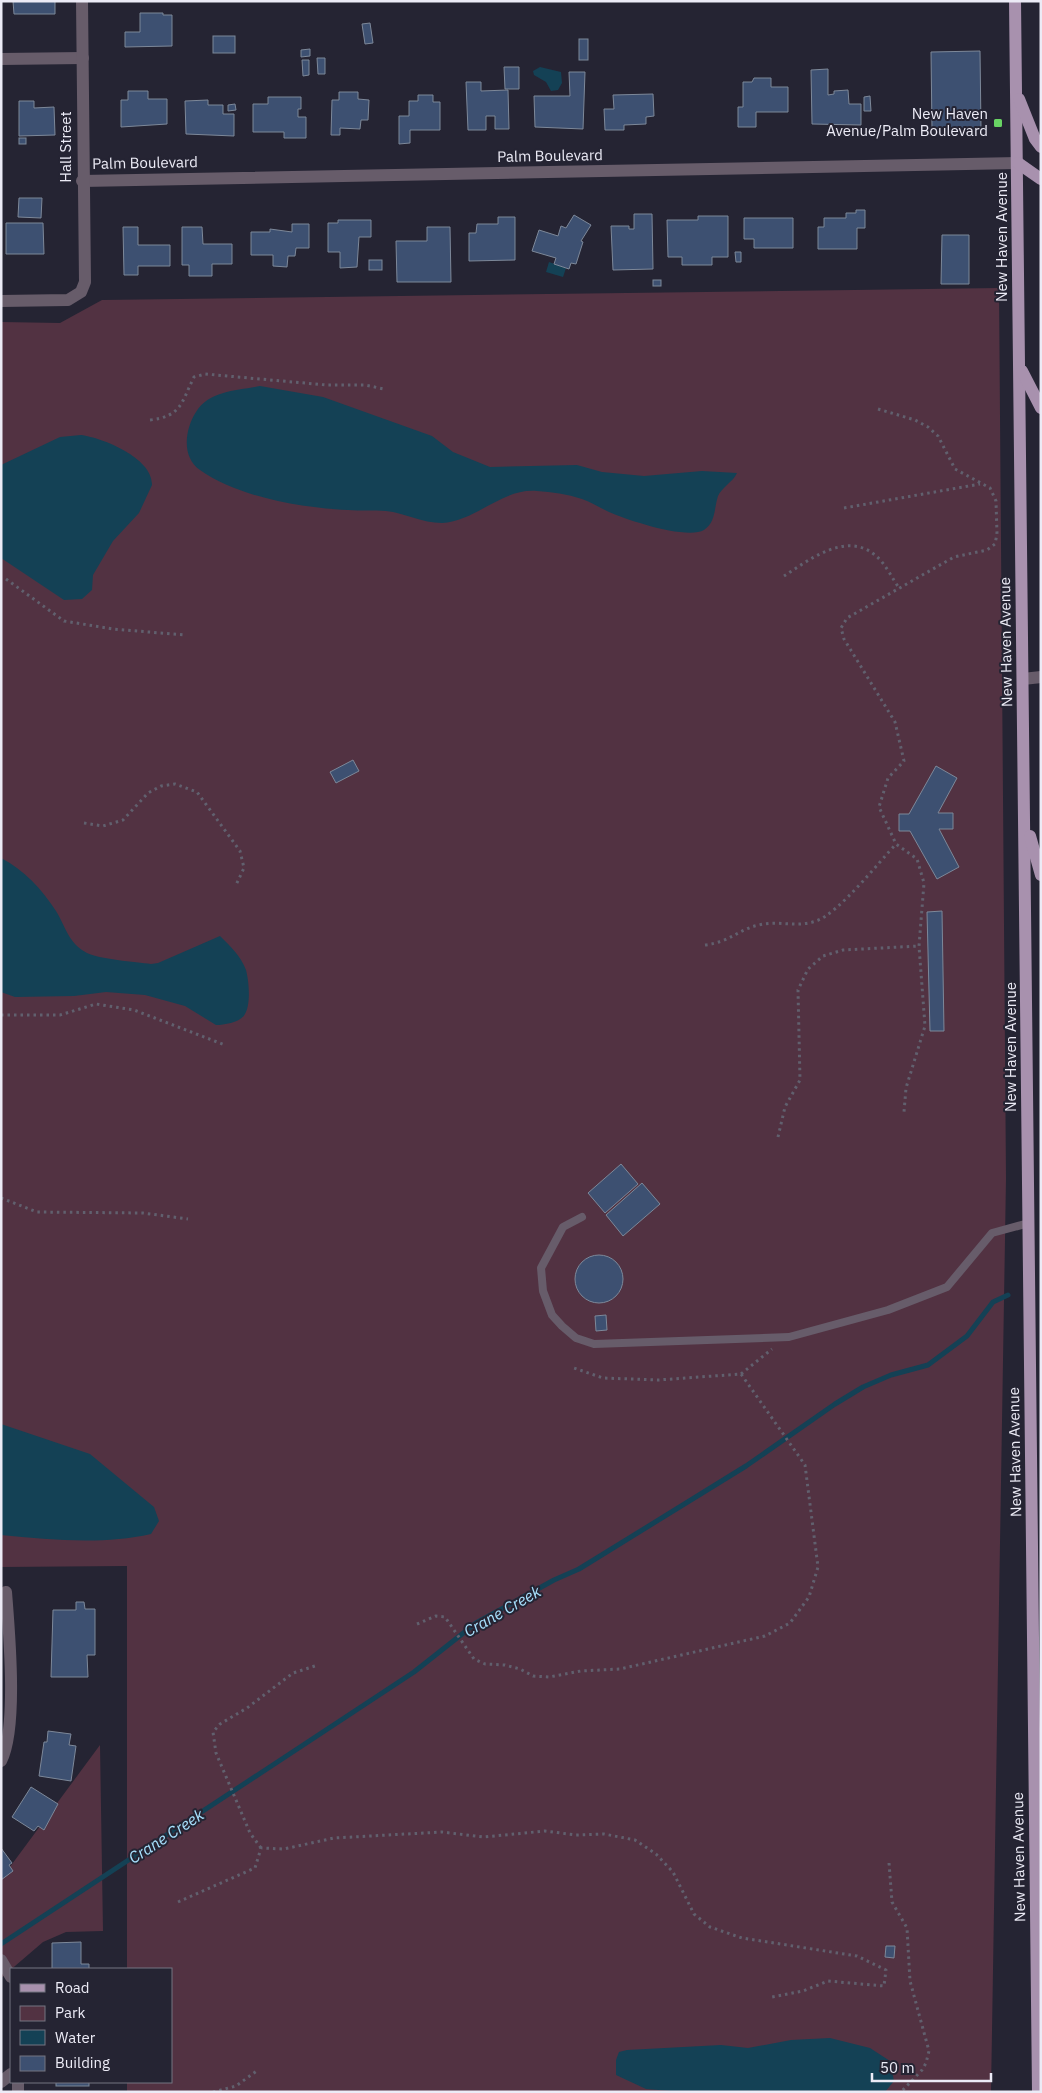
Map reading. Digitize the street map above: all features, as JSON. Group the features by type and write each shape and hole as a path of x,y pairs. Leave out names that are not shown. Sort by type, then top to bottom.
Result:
{"main road":[{"name":"New Haven Avenue","path":"1015,1 1039,2018 1038,2092"},
{"path":"1016,92 1035,139 1041,147"},
{"path":"1018,163 1041,179"},
{"path":"1019,367 1041,408"},
{"path":"1025,819 1041,875"},
{"path":"1028,1169 1041,1175"},
{"path":"1032,1548 1041,1565"}],"street":[{"name":"Hall Street","path":"1,301 68,300 81,292 85,282 82,180 82,1"},
{"path":"1,59 83,58"},
{"name":"Palm Boulevard","path":"82,180 1018,163"},
{"path":"1023,679 1041,677"},
{"path":"1,1761 9,1736 6,1681 6,1592"},
{"path":"2,1961 10,1975"}],"lane":[{"path":"582,1217 563,1227 541,1268 542,1291 552,1315 576,1338 594,1344 789,1337 888,1310 947,1287 992,1233 1029,1223"}],"path":[{"path":"150,420 167,418 182,405 194,377 205,374 326,385 365,385 384,389"},
{"path":"878,409 915,420 928,427 938,436 956,469 990,488 996,501 997,534 995,544 987,550 954,556 847,618 841,628 844,639 895,722 904,761 888,778 879,807 896,844 917,859 924,883 919,946 925,1026 906,1088 904,1112"},
{"path":"844,508 981,484"},
{"path":"784,576 822,551 857,546 876,556 899,588"},
{"path":"6,579 64,621 113,629 186,635"},
{"path":"84,823 103,826 123,820 148,793 161,786 175,784 198,792 240,851 244,868 236,885"},
{"path":"706,945 722,943 756,925 774,922 801,925 818,921 836,908 896,844"},
{"path":"778,1137 785,1107 800,1080 798,990 808,969 823,956 843,950 919,946"},
{"path":"1,1015 60,1015 96,1004 134,1010 225,1045"},
{"path":"1,1198 37,1212 143,1213 188,1219"},
{"path":"571,1368 603,1378 658,1380 741,1374 789,1337"},
{"path":"417,1624 436,1616 445,1617 474,1659 485,1664 505,1665 520,1669 533,1676 549,1677 581,1671 620,1669 765,1636 790,1622 809,1597 818,1567 805,1465 741,1374"},
{"path":"261,1848 250,1832 216,1753 213,1732 220,1724 247,1708 293,1672 314,1666"},
{"path":"261,1848 284,1849 334,1838 442,1832 484,1837 545,1831 604,1834 635,1840 656,1854 673,1872 694,1914 710,1927 742,1938 857,1956 886,1970 884,1986 828,1981 803,1990 772,1997"},
{"path":"178,1902 255,1868 261,1848"},
{"path":"889,1863 892,1902 907,1928 910,1981 929,2050 922,2070 901,2092"},
{"path":"213,2092 236,2086 258,2070"}],"green space":[{"path":"999,288 1006,1178 991,2092 127,2092 127,2083 172,2083 172,1968 127,1968 127,1566 1,1567 1,322 60,323 102,300"},
{"path":"100,1745 103,1931 66,1932 43,1942 13,1968 10,1968 10,1970 1,1978 1,1879"}],"water":[{"path":"540,67 561,72 562,83 558,90 551,91 546,82 534,75 533,71"},
{"path":"549,262 566,268 563,277 546,272"},
{"path":"260,386 323,397 432,436 453,452 490,467 577,465 602,472 644,476 702,471 737,473 718,496 714,514 708,527 704,530 685,533 642,524 576,497 537,491 524,491 512,494 467,517 442,523 386,511 330,509 291,504 251,494 215,479 194,464 187,450 189,426 202,405 216,395"},
{"path":"81,435 102,440 136,458 150,475 152,485 139,513 113,541 93,575 92,590 82,599 64,600 1,558 1,465 60,437"},
{"path":"1,858 25,874 39,888 56,911 71,940 81,949 92,955 108,959 151,964 158,963 220,936 238,956 246,970 249,999 245,1014 236,1021 216,1025 185,1006 145,995 106,992 74,996 15,997 1,992"},
{"path":"1,1424 90,1454 154,1507 159,1521 151,1534 114,1540 58,1540 1,1535"},
{"path":"830,2038 870,2048 890,2061 894,2081 885,2092 683,2092 646,2089 616,2075 616,2060 619,2052 627,2050 721,2045 748,2048 791,2040"}],"building":[{"path":"13,1 55,1 55,14 14,14"},
{"path":"140,13 172,15 172,46 125,47 125,32 140,32"},
{"path":"370,23 373,43 365,44 362,24"},
{"path":"213,36 235,36 235,53 213,53"},
{"path":"579,39 588,39 588,60 579,60"},
{"path":"310,49 310,56 301,57 301,50"},
{"path":"980,51 981,129 932,130 931,52"},
{"path":"317,58 325,58 325,74 318,74"},
{"path":"302,60 309,60 309,75 303,76"},
{"path":"504,67 519,67 519,89 505,89"},
{"path":"828,69 828,95 834,94 834,91 848,90 849,104 861,104 861,125 812,124 811,70"},
{"path":"569,72 585,72 583,129 535,127 534,96 570,96"},
{"path":"754,78 771,78 771,87 788,87 788,112 756,112 756,127 738,127 738,107 743,107 743,82 752,82"},
{"path":"466,82 481,82 481,91 508,90 509,129 495,129 495,116 486,116 486,130 468,130"},
{"path":"128,91 148,91 148,99 167,99 167,124 121,127 121,100 128,100"},
{"path":"339,92 358,92 358,99 369,100 368,120 361,120 360,129 340,128 340,135 331,135 332,100 339,100"},
{"path":"653,94 654,116 646,117 646,124 624,125 624,130 605,130 604,109 614,109 613,95"},
{"path":"418,95 433,95 433,102 440,102 440,130 410,130 410,143 399,144 399,116 409,116 409,101 418,101"},
{"path":"870,96 871,111 864,111 864,97"},
{"path":"268,97 301,97 301,109 298,109 298,117 306,117 306,138 284,138 284,132 253,132 253,104 268,104"},
{"path":"208,100 208,105 223,105 223,114 234,114 234,136 186,134 185,101"},
{"path":"19,101 34,101 34,108 54,107 55,135 19,136"},
{"path":"235,104 236,110 228,111 228,105"},
{"path":"19,138 26,138 26,144 19,144"},
{"path":"19,198 42,198 41,218 18,217"},
{"path":"856,210 865,210 865,228 857,228 857,249 818,249 818,227 824,227 824,218 846,218 846,213 856,213"},
{"path":"634,214 652,214 653,269 613,270 611,226 629,226 629,229 634,229"},
{"path":"574,215 591,225 581,241 583,242 576,264 571,263 569,269 554,264 556,258 532,251 539,230 558,236 561,226 566,228"},
{"path":"698,216 728,216 728,257 712,257 712,265 682,265 682,257 668,257 667,220 698,220"},
{"path":"498,217 515,217 515,260 469,261 469,233 476,233 477,224 498,224"},
{"path":"744,218 793,218 793,248 754,248 754,239 744,239"},
{"path":"338,220 371,220 371,237 359,237 357,267 340,268 340,252 328,252 328,223 338,223"},
{"path":"6,223 43,223 44,254 6,254"},
{"path":"292,224 309,224 309,248 296,248 295,256 288,256 287,267 273,266 273,255 251,255 251,232 270,232 270,229 292,232"},
{"path":"123,227 138,227 138,245 170,245 170,266 138,266 138,275 124,275"},
{"path":"182,227 202,227 203,244 232,244 232,264 212,264 212,276 189,276 189,265 182,265"},
{"path":"427,227 450,227 451,282 397,282 396,241 427,241"},
{"path":"942,235 969,235 969,284 941,284"},
{"path":"735,252 741,252 741,262 736,262"},
{"path":"369,260 382,260 382,270 369,270"},
{"path":"653,280 661,280 661,286 653,286"},
{"path":"353,760 359,771 336,783 330,772"},
{"path":"936,766 957,778 938,813 953,813 953,829 939,829 959,867 937,879 910,831 899,831 899,814 909,814"},
{"path":"942,911 944,1031 930,1031 927,912"},
{"path":"621,1164 638,1184 605,1213 588,1193"},
{"path":"642,1183 660,1204 623,1236 606,1215"},
{"path":"599,1255 608,1257 616,1262 621,1270 623,1279 621,1288 616,1296 608,1301 599,1303 590,1301 582,1296 577,1288 575,1279 577,1270 582,1262 590,1257"},
{"path":"606,1315 607,1330 596,1331 595,1316"},
{"path":"76,1602 84,1602 85,1609 95,1609 95,1655 87,1655 88,1677 51,1677 53,1610 76,1610"},
{"path":"48,1731 71,1734 69,1745 76,1746 71,1781 39,1776 44,1742 47,1742"},
{"path":"31,1787 58,1804 44,1830 38,1826 34,1831 12,1817"},
{"path":"1,1848 12,1863 9,1865 13,1871 1,1880"},
{"path":"81,1942 81,1964 89,1964 89,1968 52,1968 52,1943"},
{"path":"886,1946 895,1946 894,1958 885,1957"},
{"path":"56,2083 89,2083 89,2086 56,2086"}],"waterway":[{"name":"Crane Creek","path":"1,1944 414,1672 476,1623 554,1580 579,1569 746,1466 835,1404 863,1387 891,1375 928,1365 967,1336 993,1302 1008,1295"}],"place":[{"name":"New Haven Avenue/Palm Boulevard","path":"998,123"}]}
